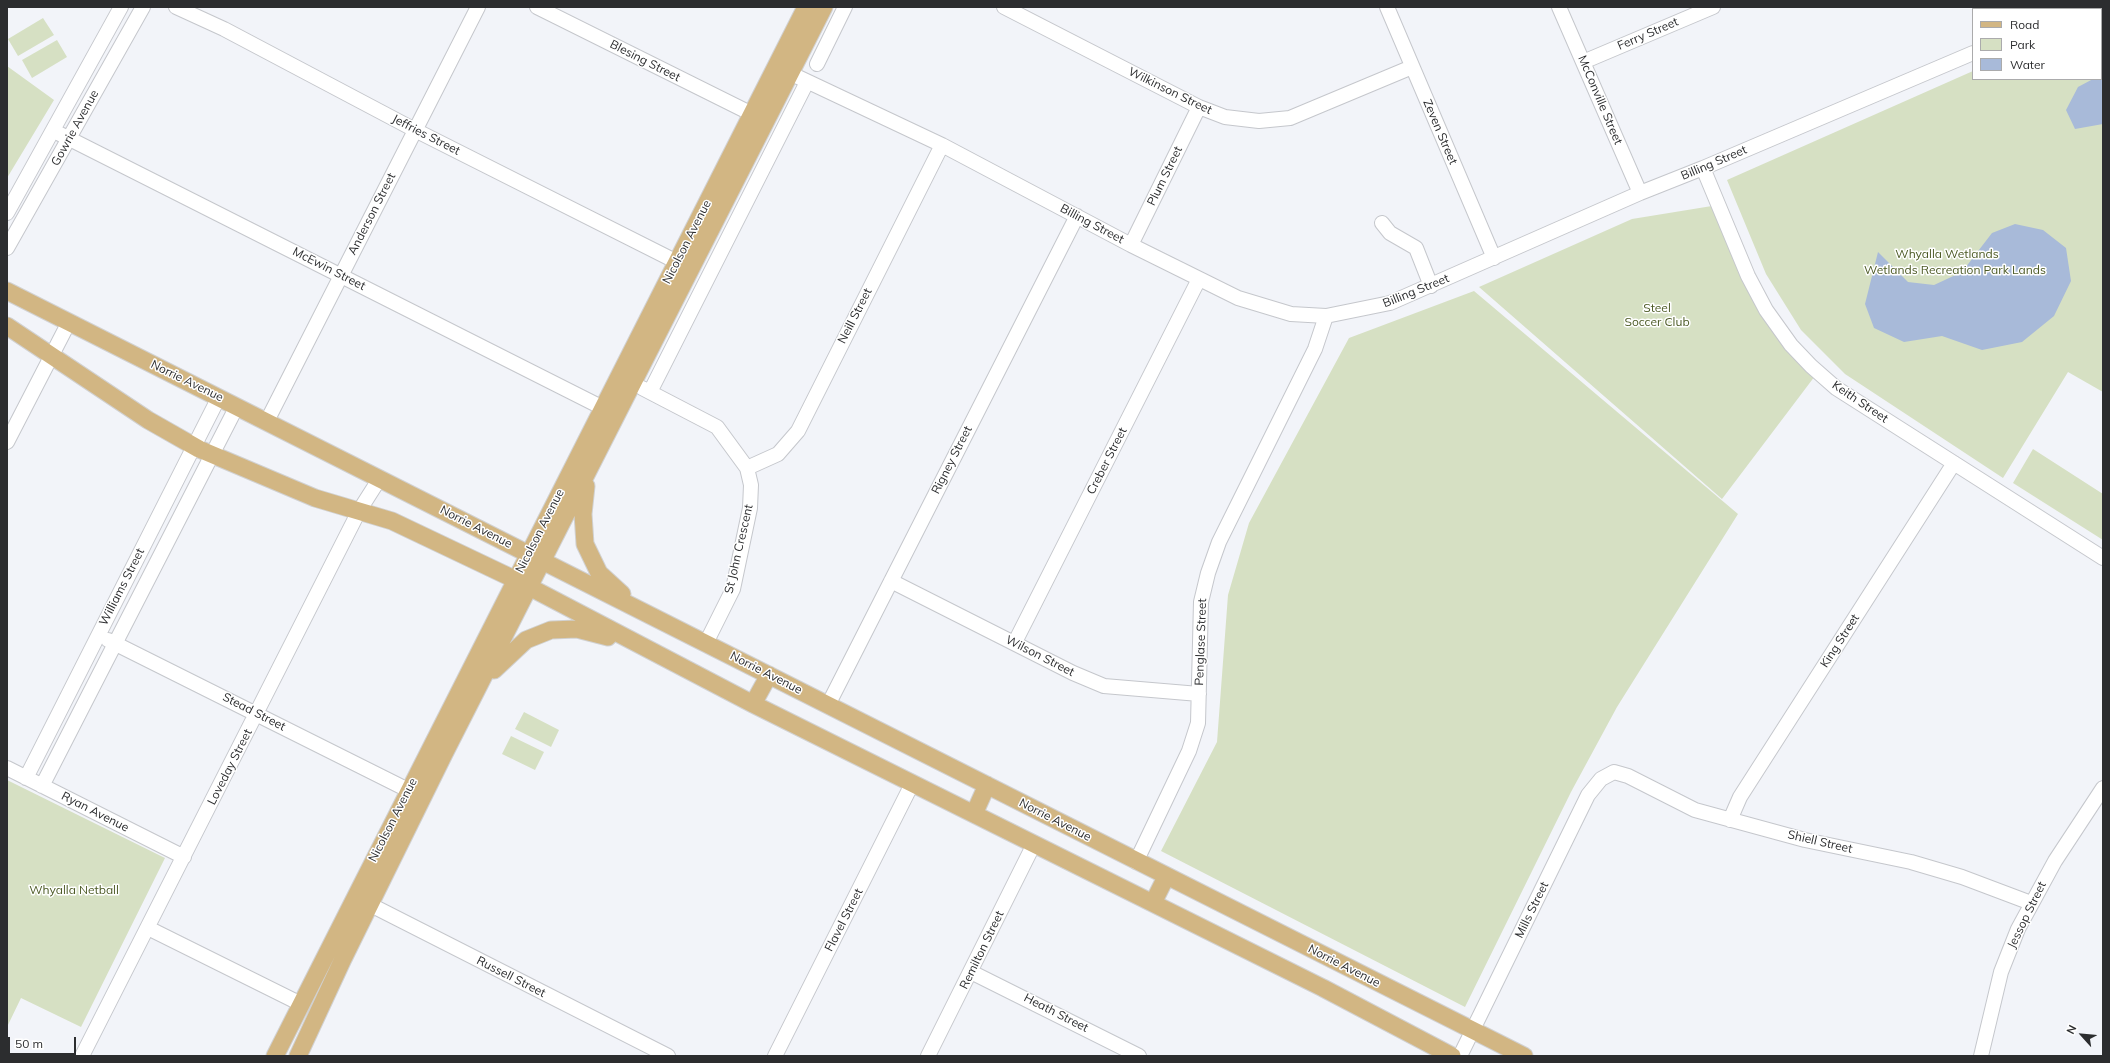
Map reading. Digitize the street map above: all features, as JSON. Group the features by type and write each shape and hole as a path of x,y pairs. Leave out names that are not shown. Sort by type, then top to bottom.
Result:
{"main road":[{"name":"Nicolson Avenue","path":"536,558 603,408 626,380 783,70 806,7"},
{"name":"Nicolson Avenue","path":"298,1056 408,790 536,558 591,467 626,380 677,262 752,114 824,7"},
{"name":"Norrie Avenue","path":"7,291 653,616 1136,862 1524,1056"},
{"path":"7,326 148,420 194,446 315,498 392,521 522,584 753,704 1323,988 1452,1056"},
{"path":"591,467 584,497 583,530 585,544 599,573 622,594 653,616"},
{"name":"Nicolson Avenue","path":"275,1056 301,1004 363,901 481,686 522,584"},
{"path":"481,686 497,666 522,643 536,635 551,630 577,629 643,647"},
{"path":"753,704 769,675"},
{"path":"974,814 987,785"},
{"path":"1153,903 1166,877"}],"street":[{"name":"Gowrie Avenue","path":"7,213 54,131 121,7"},
{"name":"Gowrie Avenue","path":"7,248 143,7"},
{"name":"Jeffries Street","path":"176,7 224,29 415,130 677,262"},
{"name":"Anderson Street","path":"267,421 478,7"},
{"name":"Blesing Street","path":"537,7 752,114"},
{"path":"817,64 845,7"},
{"name":"Zeven Street","path":"1386,7 1494,258"},
{"name":"McConville Street","path":"1559,7 1640,193"},
{"name":"Ferry Street","path":"1583,62 1712,7"},
{"name":"Wilkinson Street","path":"1008,8 1199,107 1225,117 1259,121 1290,118 1412,67"},
{"path":"1950,62 1972,44"},
{"name":"Billing Street","path":"783,70 942,145 1238,298 1292,314 1326,316 1390,303 1640,193 1703,168 1972,52"},
{"path":"650,392 807,82"},
{"name":"Plum Street","path":"1131,244 1199,107"},
{"name":"McEwin Street","path":"54,131 603,408"},
{"name":"Neill Street","path":"747,468 778,454 798,431 942,145"},
{"name":"Keith Street","path":"1703,168 1748,276 1766,310 1790,345 1836,388 2103,558"},
{"name":"Rigney Street","path":"828,705 1077,216"},
{"path":"1382,223 1390,233 1416,248 1431,286"},
{"name":"Creber Street","path":"1015,642 1199,279"},
{"name":"Penglase Street","path":"1136,862 1189,751 1198,723 1201,602 1208,573 1219,542 1315,349 1326,316"},
{"path":"7,442 51,354 69,322"},
{"name":"St John Crescent","path":"626,380 717,426 747,468 751,485 750,508 733,589 706,643"},
{"name":"Williams Street","path":"26,778 219,397"},
{"name":"Williams Street","path":"42,786 237,406"},
{"name":"King Street","path":"1730,820 1740,797 1954,463"},
{"name":"Loveday Street","path":"82,1056 258,713 359,511 380,478"},
{"name":"Wilson Street","path":"891,581 1015,642 1073,673 1104,686 1199,694"},
{"name":"Stead Street","path":"98,635 258,713 408,790"},
{"name":"Ryan Avenue","path":"7,768 184,857"},
{"name":"Shiell Street","path":"1614,772 1628,776 1695,810 1805,840 1911,862 1962,877 2031,903"},
{"name":"Mills Street","path":"1460,1056 1588,795 1601,780 1614,772"},
{"name":"Flavel Street","path":"775,1056 912,784"},
{"name":"Jessop Street","path":"1981,1056 2001,972 2018,929 2031,903 2103,788"},
{"name":"Remilton Street","path":"928,1056 1034,844"},
{"name":"Russell Street","path":"363,901 668,1056"},
{"path":"148,928 301,1004"},
{"name":"Heath Street","path":"971,972 1139,1056"}],"green space":[{"name":"Whyalla Wetlands","path":"2102,14 2103,392 2068,372 2003,478 1845,374 1801,330 1766,274 1727,180 1972,71 1972,80 2102,80"},
{"path":"43,18 54,35 18,56 8,39"},
{"path":"57,40 67,57 32,78 22,60"},
{"path":"7,66 54,100 7,178"},
{"name":"Steel Soccer Club","path":"1718,205 1756,303 1818,372 1722,499 1479,287 1632,219"},
{"path":"1474,291 1738,514 1617,707 1571,792 1465,1007 1161,851 1217,742 1228,595 1249,523 1349,338"},
{"path":"2033,449 2103,494 2103,540 2013,483"},
{"path":"524,712 559,730 551,747 515,729"},
{"path":"511,736 544,752 535,770 502,754"},
{"name":"Whyalla Netball","path":"7,780 165,858 81,1027 21,998 7,1027"}],"water":[{"path":"2102,74 2103,124 2075,129 2066,110 2078,87 2091,80 2102,80"},
{"path":"2015,224 2043,230 2066,248 2071,281 2054,316 2022,342 1982,350 1942,336 1904,342 1874,328 1865,304 1878,252 1908,282 1934,285 1962,272 1992,233"}],"park label":[{"name":"Wetlands Recreation Park Lands","path":"1955,270"}]}
